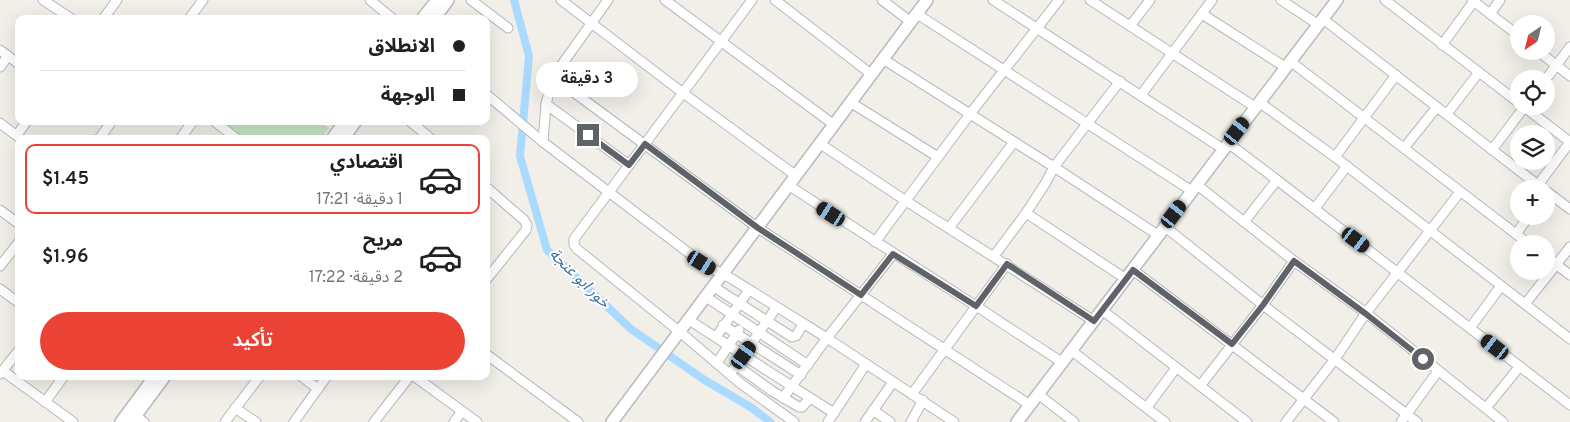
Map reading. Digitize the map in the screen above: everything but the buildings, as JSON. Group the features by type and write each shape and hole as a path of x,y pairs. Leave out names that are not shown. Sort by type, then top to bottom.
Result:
{"street":[{"path":"43,0 66,15"},
{"path":"106,15 116,0"},
{"path":"192,15 203,0"},
{"path":"370,0 388,15"},
{"path":"425,15 437,0"},
{"path":"437,15 448,0"},
{"path":"471,0 508,28"},
{"path":"561,0 795,175"},
{"path":"543,142 546,104 553,77 608,0"},
{"path":"665,0 833,124"},
{"path":"752,0 574,239 574,245 576,249 730,374 791,421"},
{"path":"775,0 871,74"},
{"path":"882,0 1004,70 1087,124 1194,188 1244,222 1366,314 1503,422"},
{"path":"612,422 927,0"},
{"path":"993,0 1277,180 1570,405"},
{"path":"875,242 970,114 1059,0"},
{"path":"1090,0 1173,55 1257,104 1335,157 1570,339"},
{"path":"1130,26 1150,0"},
{"path":"1141,95 1173,55 1212,0"},
{"path":"1281,0 1321,22 1396,75 1531,180"},
{"path":"1017,422 1257,104 1338,0"},
{"path":"1385,0 1510,96"},
{"path":"1442,45 1473,0 1510,29"},
{"path":"1490,14 1500,0"},
{"path":"1202,14 1288,64 1364,117 1516,234 1522,225"},
{"path":"1552,70 1570,47"},
{"path":"0,50 15,61"},
{"path":"0,67 8,56"},
{"path":"883,59 1054,167 1161,231 1263,305 1417,422"},
{"path":"1550,60 1570,76"},
{"path":"1447,114 1479,72"},
{"path":"1335,157 1396,75"},
{"path":"553,77 758,228 1030,404"},
{"path":"994,256 1026,213 1054,167 1120,81"},
{"path":"490,97 543,142 702,263 827,338 923,400 942,418 954,422"},
{"path":"850,102 938,157"},
{"path":"546,104 629,165"},
{"path":"1404,148 1437,107"},
{"path":"1492,150 1517,115"},
{"path":"1535,115 1570,142 1549,180"},
{"path":"0,123 16,135"},
{"path":"219,125 232,135"},
{"path":"415,125 426,135"},
{"path":"949,228 1014,142"},
{"path":"819,143 1094,321"},
{"path":"1314,208 1347,166"},
{"path":"1244,222 1277,180"},
{"path":"788,186 1063,363"},
{"path":"490,190 524,220 527,225 526,230 490,273"},
{"path":"1286,422 1335,360 1366,314 1460,192"},
{"path":"1555,198 1570,209"},
{"path":"0,210 15,221"},
{"path":"1026,213 1129,274 1232,344 1334,422"},
{"path":"0,266 15,247"},
{"path":"1525,304 1570,247"},
{"path":"784,398 827,338 893,254"},
{"path":"1200,386 1263,305 1294,261"},
{"path":"912,394 1007,264"},
{"path":"1556,264 1570,275"},
{"path":"1470,328 1502,286"},
{"path":"714,287 786,334 794,337 803,324"},
{"path":"0,289 15,300"},
{"path":"716,337 748,290"},
{"path":"706,297 808,365"},
{"path":"730,374 776,308"},
{"path":"1102,310 1247,422"},
{"path":"689,320 834,413"},
{"path":"717,363 744,322"},
{"path":"723,325 801,375"},
{"path":"761,349 776,327"},
{"path":"760,398 768,371 776,359 786,334"},
{"path":"1072,351 1165,422"},
{"path":"15,355 1,373 73,422"},
{"path":"490,357 578,422"},
{"path":"828,422 866,364"},
{"path":"736,365 801,408 810,398"},
{"path":"1486,408 1520,366"},
{"path":"1147,407 1176,368"},
{"path":"1400,422 1438,371"},
{"path":"45,402 61,380"},
{"path":"120,422 152,380"},
{"path":"137,420 162,380"},
{"path":"225,422 257,380"},
{"path":"306,380 318,389"},
{"path":"294,422 324,380"},
{"path":"374,422 409,380"},
{"path":"418,380 477,422"},
{"path":"865,422 893,382"},
{"path":"1038,394 1074,422"},
{"path":"912,421 923,400"},
{"path":"235,408 256,422"},
{"path":"873,410 890,422"},
{"path":"454,422 462,412"}],"green space":[{"path":"227,125 325,125 329,128 324,135 240,135"}],"waterway":[{"name":"خور ابو عنجة","path":"514,0 529,56 520,156 547,250 631,329 703,379 752,408 770,422"}],"route":[{"path":"588,135 629,165 645,144 758,228 861,295 893,254 976,306 1007,264 1094,321 1133,270 1232,344 1294,261 1423,359"}]}
